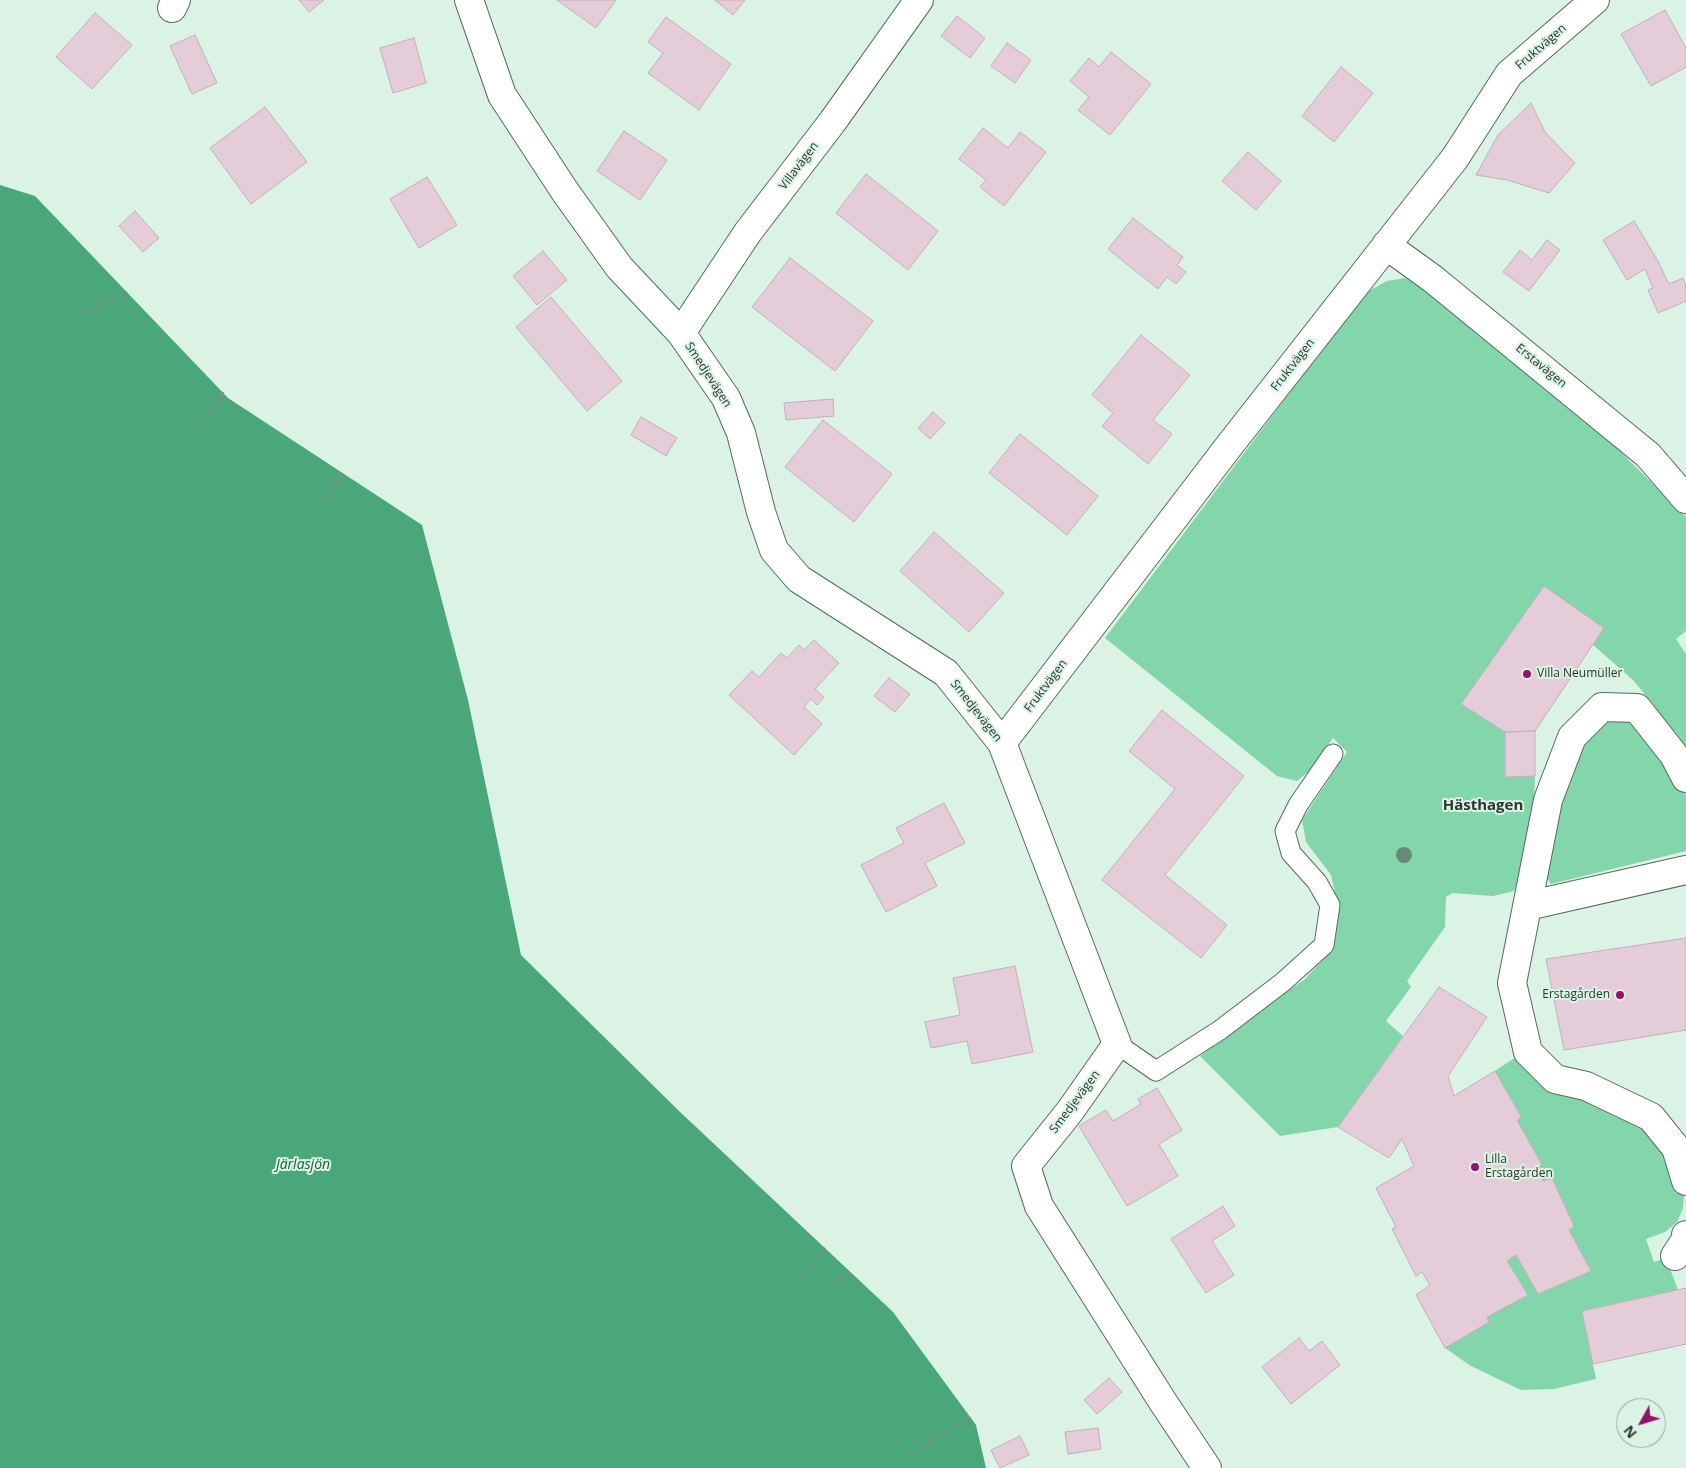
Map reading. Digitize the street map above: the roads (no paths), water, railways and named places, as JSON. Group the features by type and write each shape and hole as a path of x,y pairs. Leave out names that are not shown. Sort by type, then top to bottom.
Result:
{"street":[{"name":"Smedjevägen","path":"469,0 502,95 564,190 619,267 681,332 726,398 742,433 761,512 774,550 799,579 946,673 1002,743 1117,1044 1070,1111 1026,1166 1039,1206 1162,1402 1208,1468"},
{"name":"Villavägen","path":"681,332 748,232 833,120 919,0"},
{"name":"Fruktvägen","path":"1002,743 1455,158 1509,74 1595,0"},
{"name":"Erstavägen","path":"1386,245 1441,285 1641,449 1686,499"},
{"path":"1686,778 1674,756 1637,708 1602,707 1572,736 1552,790 1512,983 1528,1052 1555,1079 1586,1086 1651,1117 1676,1148 1686,1181"},
{"path":"1527,906 1686,870"}],"lane":[{"path":"1117,1044 1156,1071 1220,1030 1283,982 1324,945 1330,905 1317,882 1291,852 1285,831 1298,805 1333,754"}],"water":[{"name":"Järlasjön","path":"0,185 35,196 228,398 422,525 468,700 521,955 679,1111 893,1312 976,1425 986,1468 0,1468"}],"place":[{"name":"Villa Neumüller","path":"1527,674"},
{"name":"Erstagården","path":"1620,995"},
{"name":"Lilla Erstagården","path":"1475,1167"}],"district":[{"name":"Hästhagen","path":"1483,806"}]}
